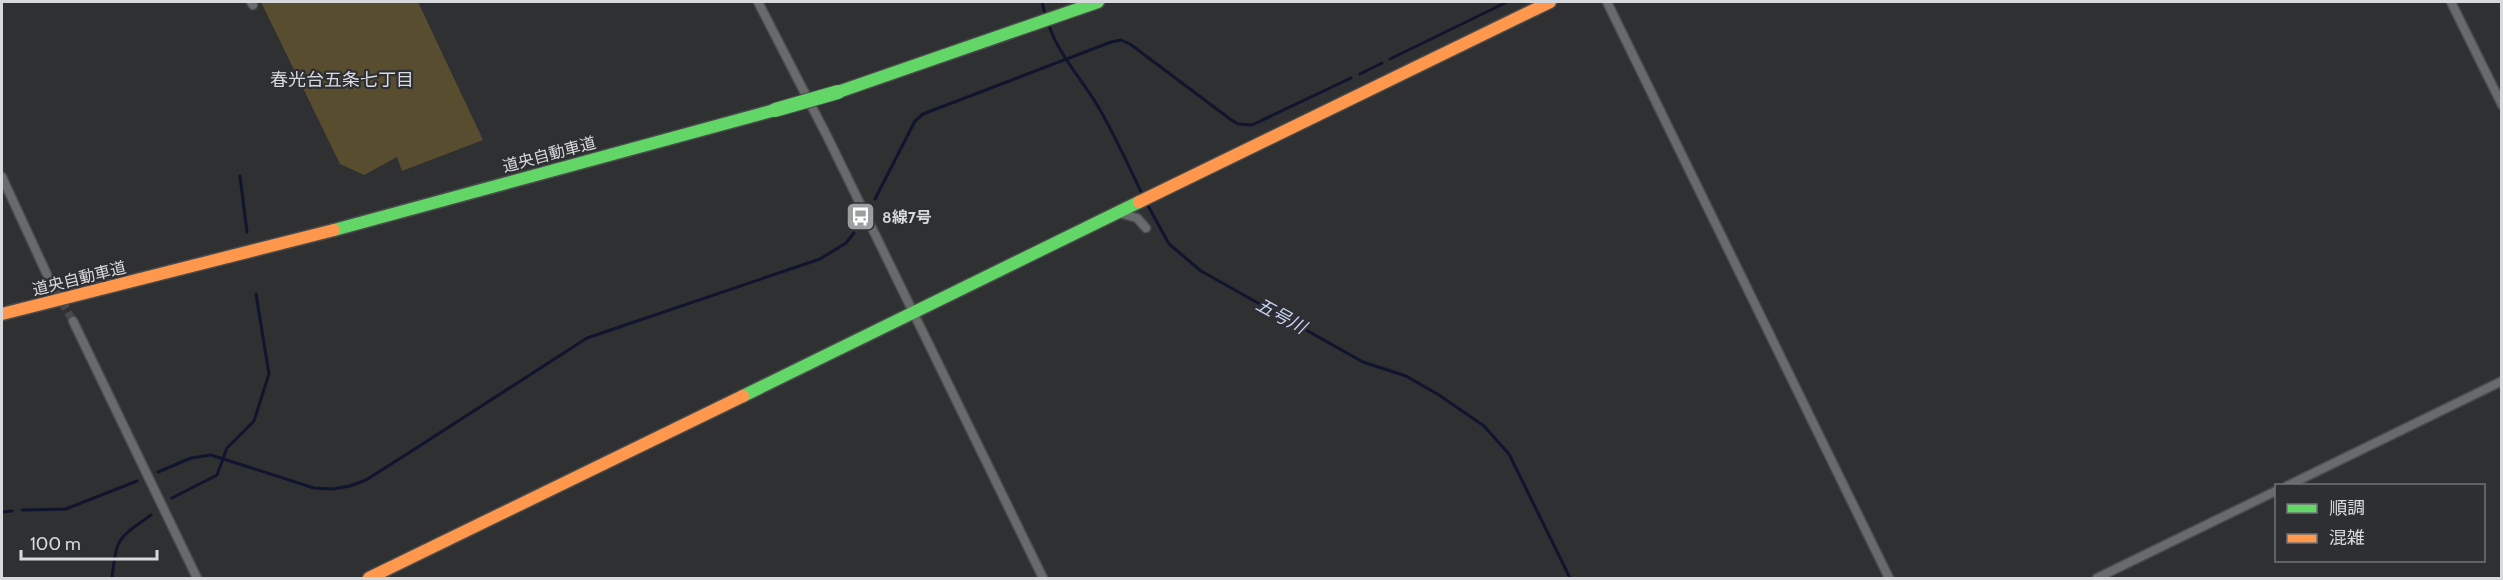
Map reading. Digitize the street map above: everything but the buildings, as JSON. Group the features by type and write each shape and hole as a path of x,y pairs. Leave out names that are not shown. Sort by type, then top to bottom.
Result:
{"main road":[{"name":"道央自動車道","path":"2,315 357,224 775,110 838,92 1098,2"},
{"path":"369,579 1550,2"}],"street":[{"path":"758,2 1043,579"},
{"path":"1607,2 1889,579"},
{"path":"2451,2 2502,105"},
{"path":"2,177 50,281"},
{"path":"1118,212 1137,218 1146,228"},
{"path":"73,321 197,579"},
{"path":"2292,484 2502,381"},
{"path":"2097,579 2275,492"}],"shaded area":[{"path":"261,2 418,2 483,140 402,171 397,157 364,175 340,164"}],"waterway":[{"name":"五号川","path":"1042,2 1045,14"},
{"path":"1390,59 1507,2"},
{"name":"五号川","path":"1048,23 1064,57 1105,119 1143,196"},
{"path":"875,199 915,121 923,114 1111,42 1121,40 1130,44 1238,124 1252,125 1351,78"},
{"path":"1360,74 1382,63"},
{"path":"240,176 247,232"},
{"name":"五号川","path":"1146,202 1169,244 1201,271 1363,362 1406,376 1439,395 1484,426 1509,454 1570,578"},
{"path":"158,472 191,458 211,455 314,488 333,489 350,486 366,480 587,338 820,259 846,243 854,233"},
{"path":"172,498 217,475 227,448 254,421 269,374 256,294"},
{"path":"22,510 66,509 137,481"},
{"path":"2,512 12,511"},
{"path":"112,578 115,554 121,540 131,529 151,515"}],"tunnel":[{"path":"50,281 73,321"}],"traffic: fast":[{"path":"838,92 1098,2"},
{"path":"775,110 838,92"},
{"path":"334,230 775,110"},
{"path":"743,396 1139,202"}],"traffic: slow":[{"path":"1139,202 1550,2"},
{"path":"2,314 334,230"},
{"path":"369,578 743,396"}],"place":[{"name":"8線7号","path":"861,217"}],"district":[{"name":"春光台五条七丁目","path":"342,80"}]}
